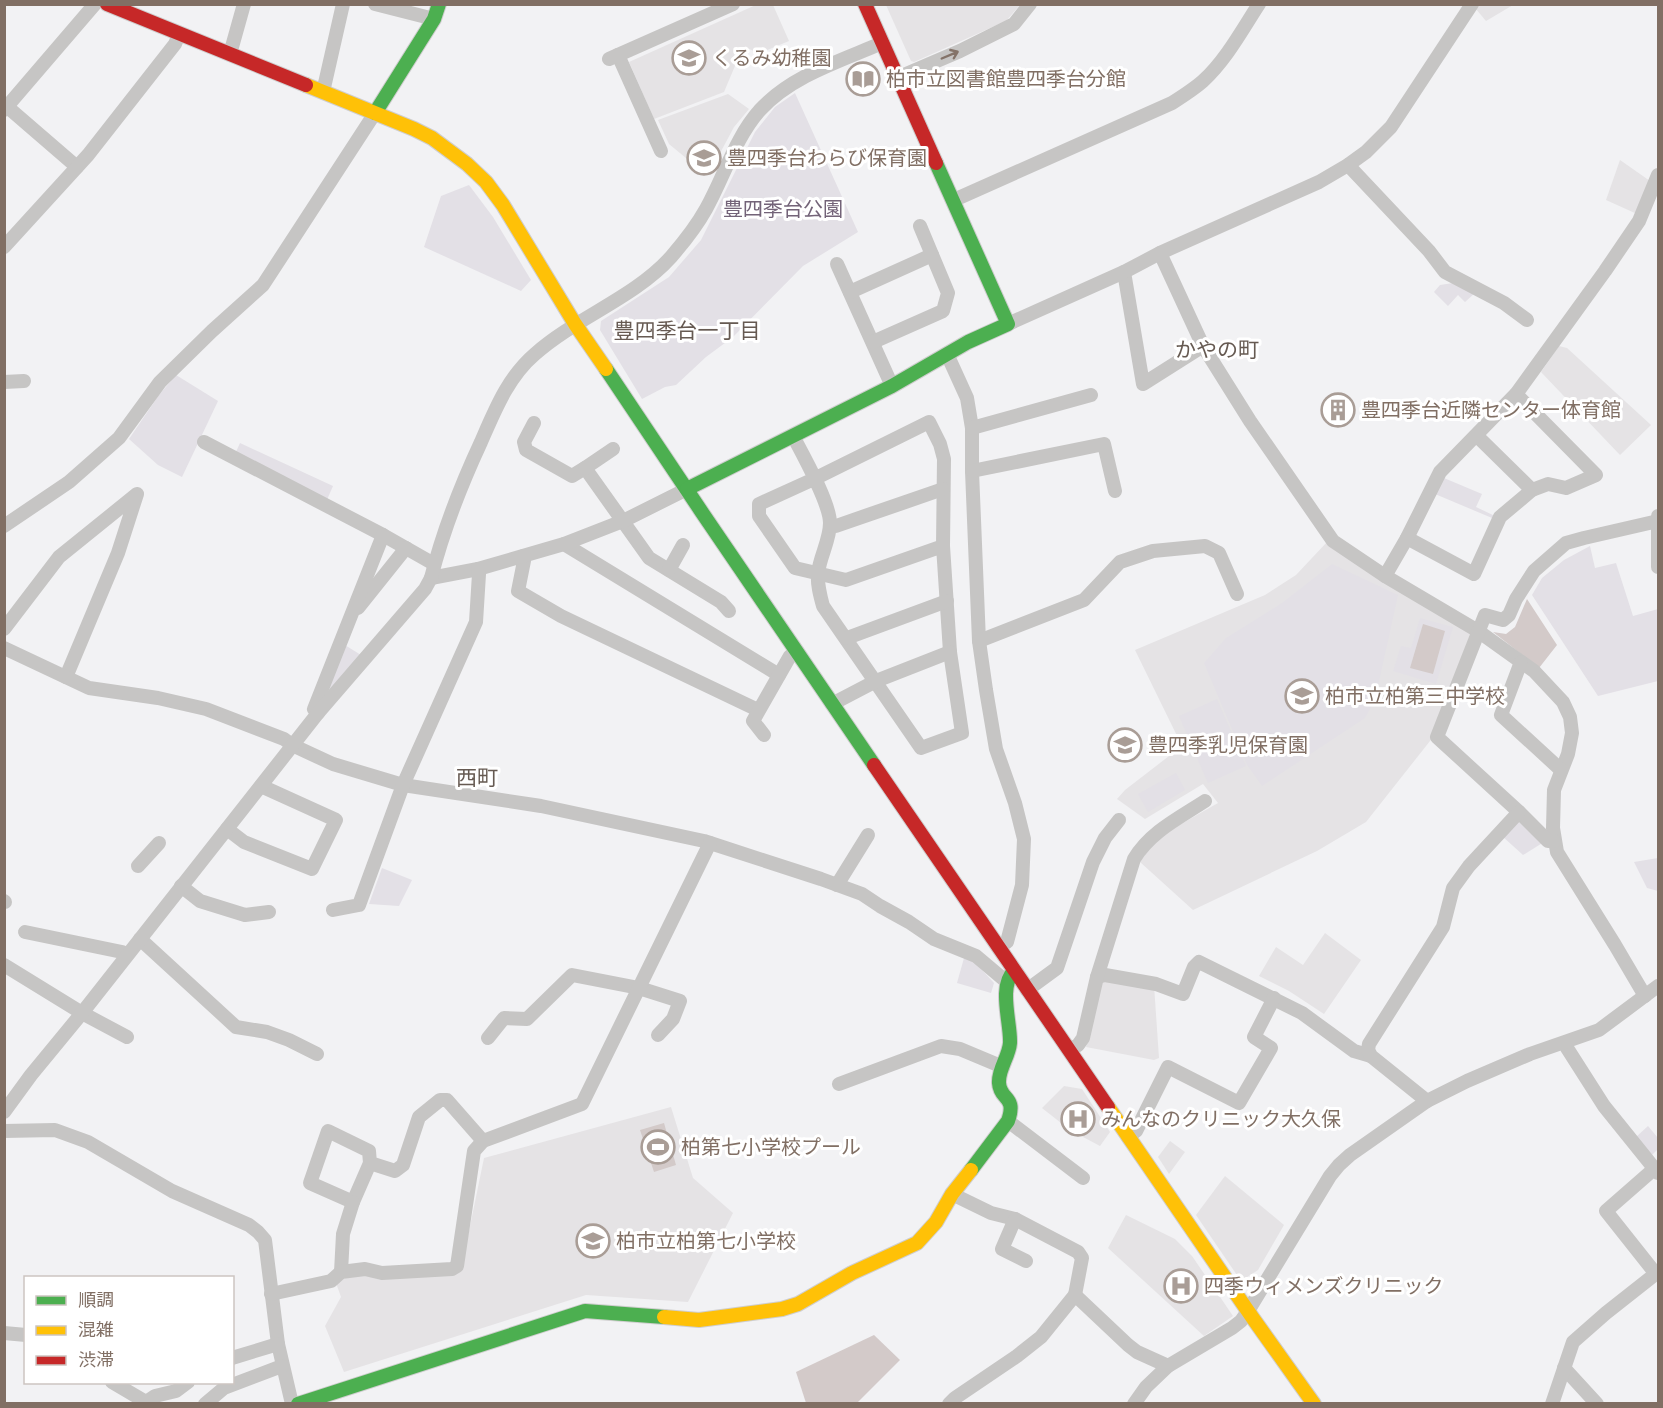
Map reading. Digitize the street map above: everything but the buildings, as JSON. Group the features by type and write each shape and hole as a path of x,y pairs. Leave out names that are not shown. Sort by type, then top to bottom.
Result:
{"street":[{"path":"77,167 6,107 95,4"},
{"path":"107,4 414,129 432,138 467,164 486,182 503,205 575,324 998,948 1011,977 1006,1009 1010,1036 1009,1050 999,1083 1011,1101 1011,1114 952,1194 936,1222 916,1243 782,1310 699,1320 585,1311 298,1404"},
{"path":"230,54 244,4"},
{"path":"323,92 343,4"},
{"path":"375,4 434,19"},
{"path":"4,526 69,482 119,438 160,382 262,285 375,113 434,19 439,4"},
{"path":"661,151 613,57 733,4"},
{"path":"865,4 1008,324"},
{"path":"897,78 960,51 1014,24 1030,4"},
{"path":"954,200 1172,103 1188,93 1216,68 1259,4"},
{"path":"204,442 383,535 406,548 433,571 478,569 564,544 623,521 793,436 892,386 968,342 1124,272 1160,253 1319,183 1366,152 1391,127 1472,4"},
{"path":"4,247 77,167 175,45 179,34"},
{"path":"4,1112 292,745 425,589 462,484 500,399 513,378 534,355 575,324 647,279 670,258 692,232 707,208 746,128 760,110 784,89 807,76 882,43"},
{"path":"1348,165 1429,250 1445,272 1504,303 1527,320"},
{"path":"1385,576 1440,472 1516,394 1639,221 1659,176"},
{"path":"873,342 943,311 948,293 920,226"},
{"path":"1160,253 1203,346 1250,421 1333,541 1385,576 1478,631 1534,671 1563,702 1570,717 1572,742 1554,790 1554,841 1557,852 1616,945 1645,996"},
{"path":"850,292 932,255"},
{"path":"837,264 892,386"},
{"path":"1124,272 1143,384 1203,346"},
{"path":"947,354 967,398 972,428 979,640 986,690 996,749 1015,804 1024,839 1022,885 1007,942 998,948"},
{"path":"4,382 24,381"},
{"path":"1407,538 1474,574 1500,517 1532,490 1548,484 1566,488 1596,475 1516,394"},
{"path":"972,428 1091,395"},
{"path":"793,436 814,479 829,511 830,526 818,573 823,606 921,748 962,733 950,652 944,546 944,459 940,444 929,422 814,479 759,504 759,516 795,568 818,573 846,580 944,546"},
{"path":"534,423 524,442 526,450 572,476 613,449"},
{"path":"1477,436 1532,490"},
{"path":"972,471 1104,444 1115,491"},
{"path":"585,468 649,558 721,602 729,611"},
{"path":"830,526 836,526 943,489"},
{"path":"4,628 58,557 137,494 118,553 66,677"},
{"path":"1554,841 1548,841 1437,737 1485,615 1503,620 1509,615 1516,598 1534,572 1566,543 1658,519 1659,567"},
{"path":"318,713 314,709 383,535"},
{"path":"564,544 779,675"},
{"path":"669,570 683,545"},
{"path":"979,640 1084,600 1120,562 1153,551 1205,546 1219,553 1237,594"},
{"path":"348,622 406,548"},
{"path":"523,556 518,591 561,616 758,710"},
{"path":"333,910 359,905 404,785 476,622 478,569"},
{"path":"847,638 947,601"},
{"path":"4,648 89,688 158,698 206,709 262,729 333,764 404,785 541,806 710,843 862,894 934,939 976,956 988,968 1011,977 1027,990 1314,1404"},
{"path":"764,735 753,721 790,656 797,652"},
{"path":"832,704 876,681 950,652"},
{"path":"1521,662 1501,715 1561,770"},
{"path":"227,829 244,842 312,869 336,820 261,786"},
{"path":"1070,1050 1083,1038 1097,977 1134,859 1141,847 1153,835 1205,801"},
{"path":"1371,1056 1368,1050 1369,1044 1443,927 1453,888 1469,866 1519,812"},
{"path":"1027,990 1057,969 1094,862 1105,838 1119,820"},
{"path":"837,885 868,835"},
{"path":"138,866 159,843"},
{"path":"271,1294 331,1281 341,1272 365,1269 382,1273 452,1269 457,1266 474,1151 483,1141 582,1104 710,843"},
{"path":"181,886 200,901 245,915 269,912"},
{"path":"26,932 122,952 127,955"},
{"path":"140,939 236,1027 267,1032 317,1054"},
{"path":"1097,977 1106,975 1156,984 1183,994 1194,967 1199,962 1302,1013 1354,1051 1371,1056 1427,1101"},
{"path":"4,965 82,1013 127,1037"},
{"path":"488,1038 504,1018 527,1019 572,975 639,988 680,1001 673,1019 658,1035"},
{"path":"1134,1404 1146,1387 1168,1366 1241,1321 1295,1236 1316,1196 1339,1165 1350,1155 1427,1101 1519,1058 1599,1030 1659,986"},
{"path":"1128,1137 1136,1131 1168,1067 1239,1103 1271,1048 1254,1037 1274,998"},
{"path":"1552,1404 1573,1342 1606,1312 1657,1273 1606,1211 1656,1171 1604,1106 1566,1043"},
{"path":"838,1084 941,1046 960,1049 1004,1067"},
{"path":"370,1163 395,1171 403,1165 418,1117 440,1100 447,1100 483,1141"},
{"path":"1008,1121 1083,1178"},
{"path":"4,1131 55,1130 88,1142 172,1191 249,1225 258,1232 265,1240 278,1344 292,1404"},
{"path":"341,1272 342,1234 370,1163 369,1151 328,1131 310,1183 353,1202"},
{"path":"949,1404 1041,1337 1075,1295 1082,1258 1078,1251 1015,1219 990,1213 952,1194"},
{"path":"1015,1219 1002,1249 1026,1261"},
{"path":"1075,1295 1137,1352 1168,1366"},
{"path":"4,1334 24,1335"},
{"path":"234,1357 278,1344"},
{"path":"205,1404 224,1388 282,1366"},
{"path":"1564,1368 1597,1404"},
{"path":"114,1384 146,1403 155,1396 176,1391 186,1384"}],"shaded area":[{"name":"くるみ幼稚園","path":"758,4 773,5 789,41 760,53 743,47 724,92 654,119 629,62"},
{"path":"886,5 1020,5 1006,21 914,62 911,61"},
{"path":"1479,5 1513,5 1486,21 1476,9"},
{"path":"728,94 749,109 734,127 711,170 686,158 669,144 658,120"},
{"path":"1620,160 1650,181 1637,214 1606,200"},
{"path":"1559,346 1567,348 1651,425 1620,455 1541,372"},
{"name":"柏市立柏第三中学校","path":"1327,542 1471,632 1430,741 1366,822 1317,851 1193,910 1140,862 1158,837 1218,803 1203,784 1145,819 1117,799 1125,790 1182,746 1135,650 1265,595 1296,575"},
{"path":"1527,599 1557,645 1539,668 1493,632 1506,634 1515,627"},
{"path":"1423,624 1445,631 1433,674 1410,668"},
{"path":"1325,933 1361,960 1324,1014 1289,991 1259,976 1276,947 1303,965"},
{"path":"1107,980 1154,985 1159,1058 1154,1060 1086,1047 1101,983"},
{"name":"みんなのクリニック大久保","path":"1064,1086 1082,1089 1110,1132 1100,1146 1070,1130 1042,1108"},
{"name":"柏市立柏第七小学校","path":"671,1107 693,1178 733,1213 688,1302 586,1295 344,1372 325,1326 341,1297 336,1283 351,1275 361,1273 379,1279 457,1274 461,1270 484,1158"},
{"name":"柏第七小学校プール","path":"664,1123 676,1165 654,1172 640,1130"},
{"path":"1170,1141 1185,1152 1169,1174 1158,1157"},
{"path":"1225,1176 1284,1225 1258,1270 1241,1281 1196,1215"},
{"name":"四季ウィメンズクリニック","path":"1126,1215 1175,1239 1192,1256 1233,1316 1204,1336 1108,1248"},
{"path":"874,1335 900,1360 857,1403 806,1403 796,1372"}],"green space":[{"name":"豊四季台公園","path":"795,93 858,232 803,266 733,337 706,357 676,385 665,387 642,399 600,330 601,321 669,277 701,240 755,132 775,107"},
{"path":"469,185 493,217 531,280 521,291 424,247 441,196"},
{"path":"1453,283 1476,292 1465,302 1458,295 1448,306 1434,292 1440,285"},
{"path":"176,375 218,401 182,477 158,465 129,439 159,395"},
{"path":"240,443 333,486 326,502 235,454"},
{"path":"1444,478 1482,494 1476,507 1495,516 1492,518 1435,494"},
{"path":"1590,546 1595,568 1616,563 1633,616 1658,609 1658,681 1598,696 1532,595 1542,578 1564,560"},
{"path":"1332,564 1398,595 1375,700 1365,718 1262,786 1247,765 1204,663 1226,638 1282,603"},
{"path":"1420,618 1453,627 1436,684 1393,671 1401,646 1411,648"},
{"path":"340,642 361,655 322,701"},
{"path":"1217,699 1246,766 1208,783 1179,716"},
{"path":"1176,773 1185,790 1148,812 1138,794"},
{"path":"1515,821 1525,821 1544,842 1523,855 1502,836"},
{"path":"1658,858 1658,891 1647,888 1634,862"},
{"path":"382,868 412,880 399,906 369,904"},
{"path":"964,958 973,960 994,983 991,993 957,983"},
{"path":"1648,1126 1658,1138 1658,1149 1652,1155 1636,1137"}],"traffic: fast":[{"path":"375,113 434,19 439,4"},
{"path":"687,489 892,386 968,342 1008,324 936,163"},
{"path":"606,369 874,765"},
{"path":"971,1170 1008,1121 1010,1113 1011,1107 999,1083 1010,1043 1006,996 1009,978 1014,971"},
{"path":"298,1404 585,1311 664,1317"}],"traffic: slow":[{"path":"306,85 414,129 432,138 467,164 486,182 503,205 575,324 606,369"},
{"path":"1108,1107 1314,1404"},
{"path":"664,1317 699,1320 782,1309 798,1304 852,1273 917,1243 936,1222 952,1194 971,1170"}],"traffic: jam":[{"path":"107,4 306,85"},
{"path":"865,4 936,163"},
{"path":"874,765 1108,1107"}],"place":[{"name":"くるみ幼稚園","path":"689,58"},
{"name":"柏市立図書館豊四季台分館","path":"863,79"},
{"name":"豊四季台わらび保育園","path":"704,158"},
{"name":"豊四季台近隣センター体育館","path":"1338,410"},
{"name":"柏市立柏第三中学校","path":"1302,696"},
{"name":"豊四季乳児保育園","path":"1125,745"},
{"name":"みんなのクリニック大久保","path":"1078,1119"},
{"name":"柏第七小学校プール","path":"658,1147"},
{"name":"柏市立柏第七小学校","path":"593,1241"},
{"name":"四季ウィメンズクリニック","path":"1181,1286"}],"district":[{"name":"豊四季台一丁目","path":"687,331"},
{"name":"かやの町","path":"1217,350"},
{"name":"西町","path":"477,778"}]}
